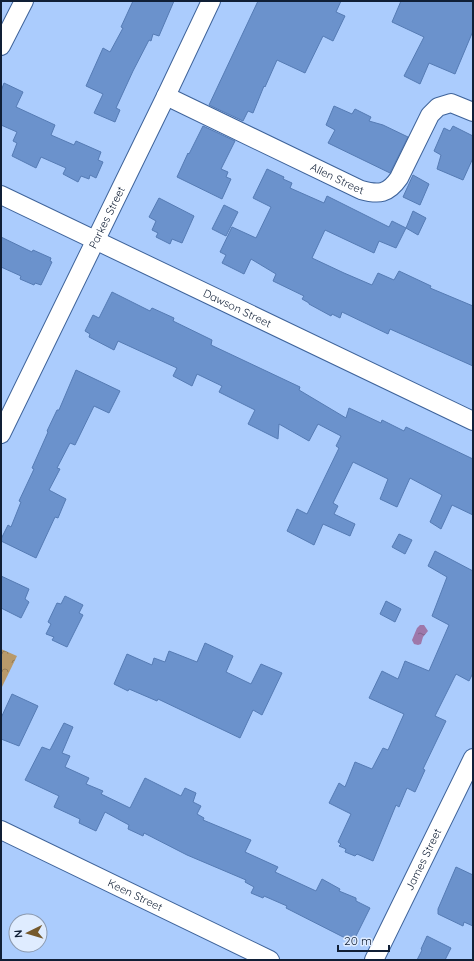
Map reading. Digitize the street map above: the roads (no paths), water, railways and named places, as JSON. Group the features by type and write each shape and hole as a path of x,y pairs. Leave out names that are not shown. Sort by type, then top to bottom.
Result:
{"street":[{"path":"1,46 24,1"},
{"name":"Parkes Street","path":"1,434 166,96 210,1"},
{"name":"Allen Street","path":"166,96 361,190 374,194 384,192 393,186 399,178 430,115 438,107 451,104 473,112"},
{"name":"Dawson Street","path":"1,195 473,421"},
{"name":"James Street","path":"374,960 473,758"},
{"name":"Keen Street","path":"1,830 270,960"}],"water":[{"path":"420,625 424,625 428,631 423,637 421,644 418,645 414,644 412,640 417,628"}]}
